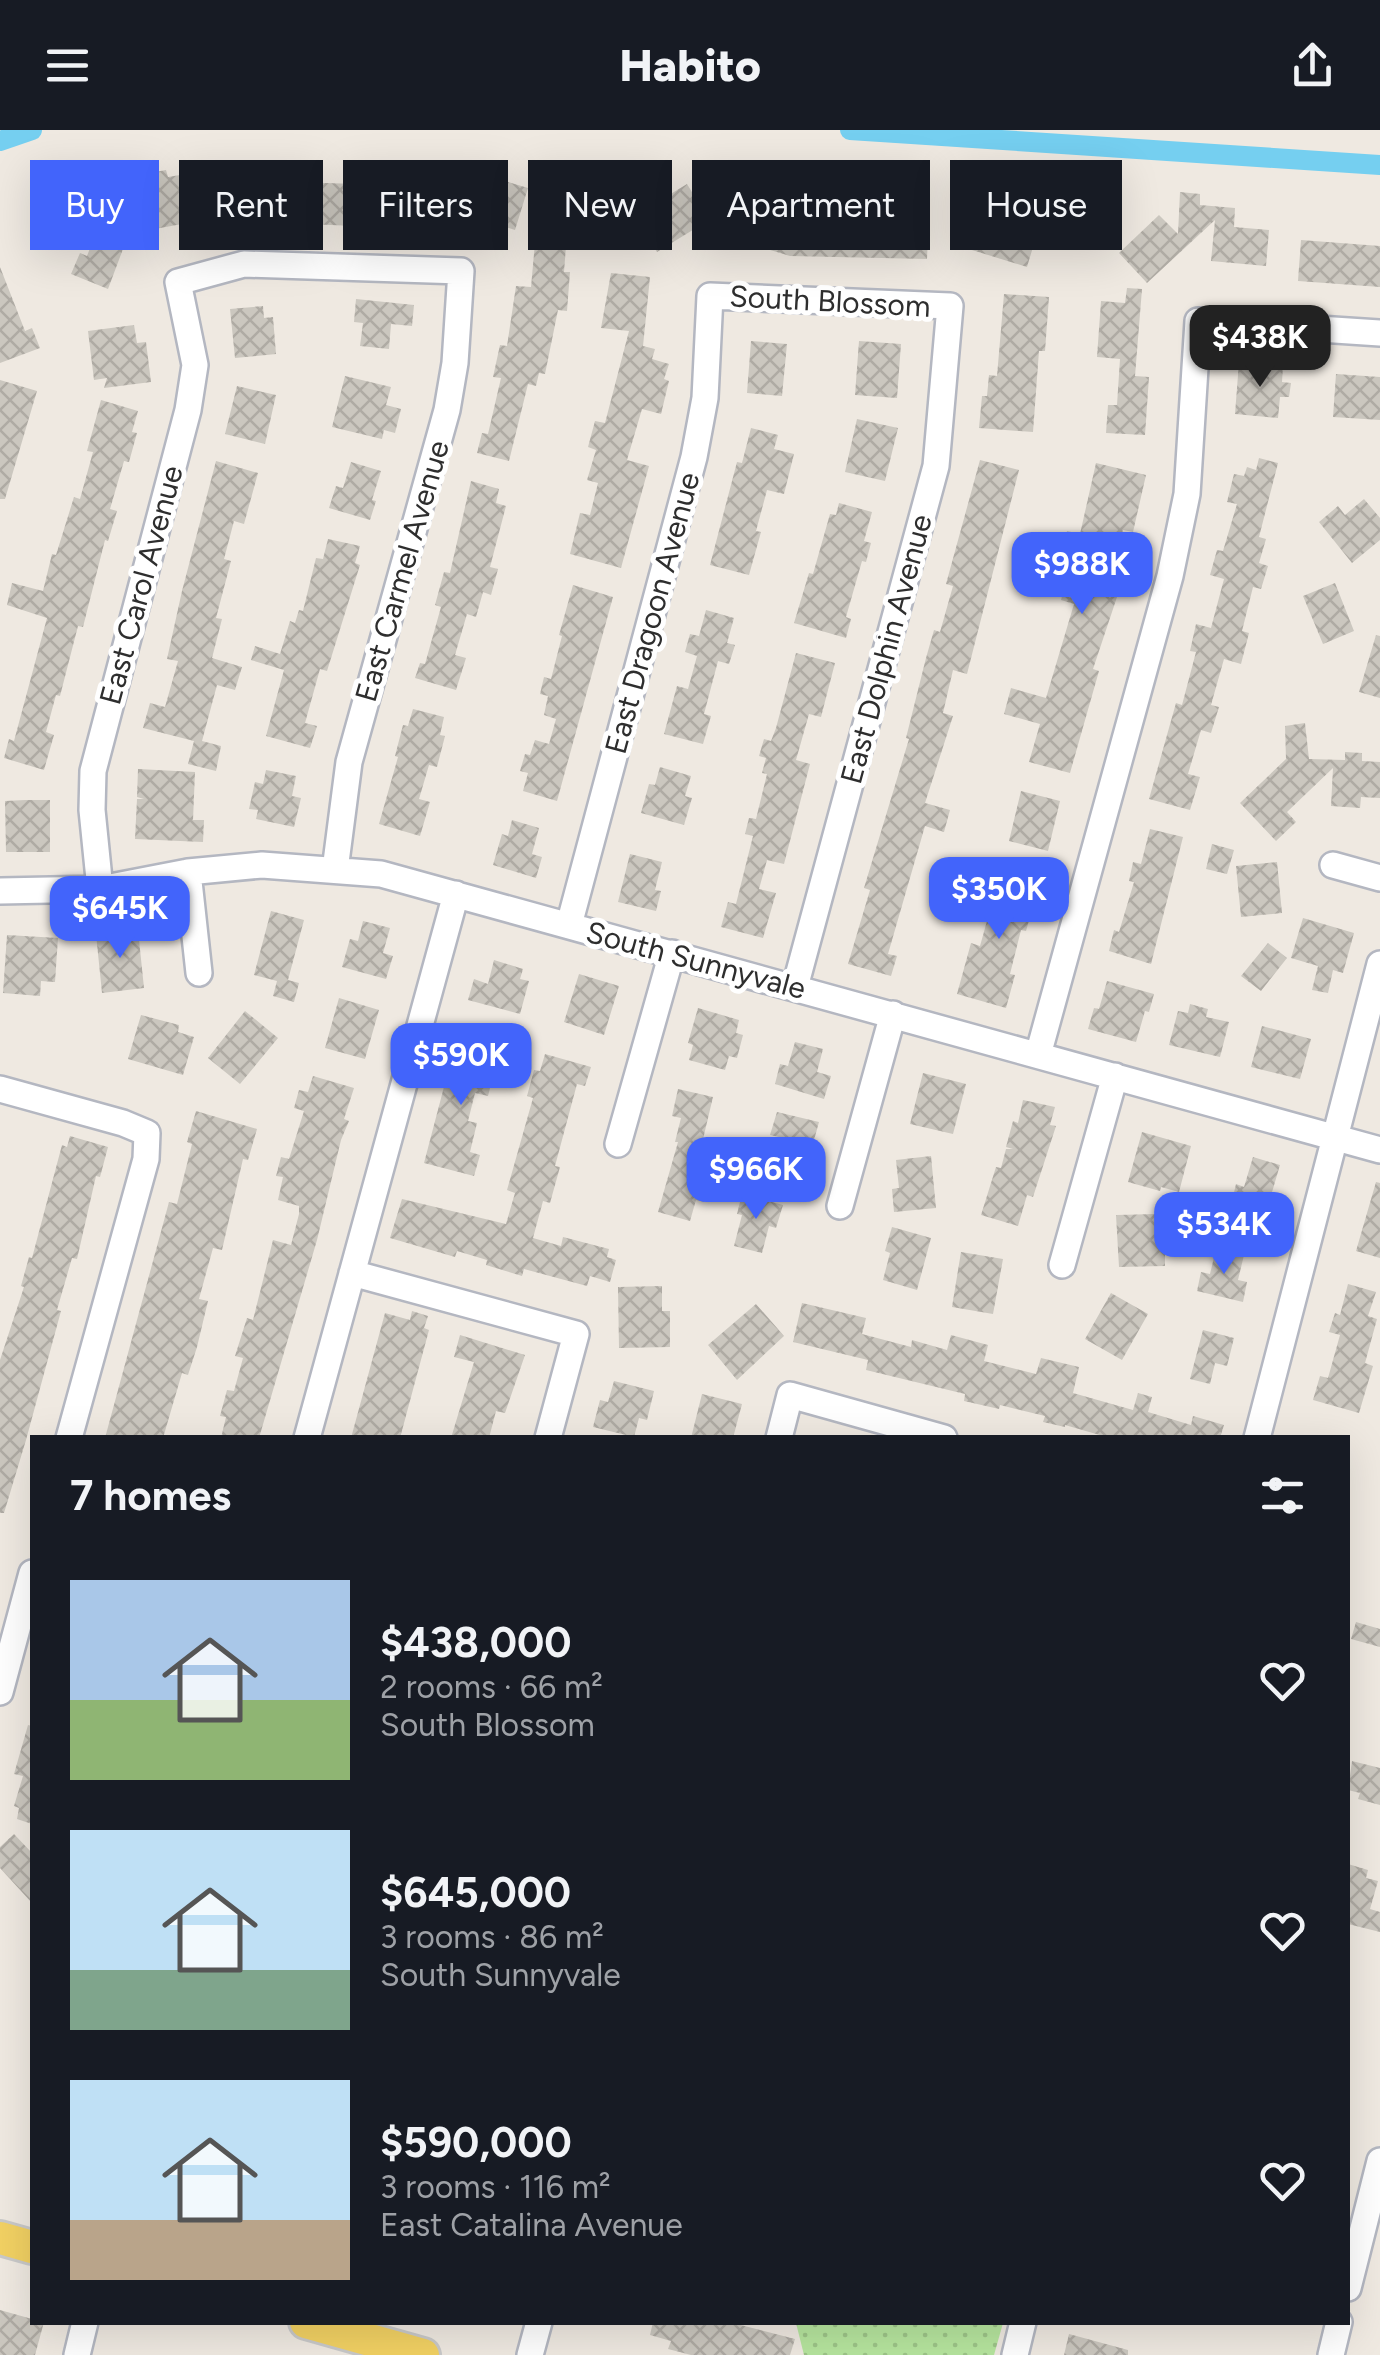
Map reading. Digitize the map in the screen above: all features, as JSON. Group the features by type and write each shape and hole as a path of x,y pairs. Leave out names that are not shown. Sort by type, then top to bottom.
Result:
{"main road":[{"path":"0,2238 30,2246"},
{"path":"317,2325 423,2355"}],"street":[{"name":"East Carmel Avenue","path":"178,282 244,264 461,271 455,363 447,410 349,762 335,870"},
{"name":"East Carol Avenue","path":"100,889 92,810 93,772 188,410 195,365 178,282"},
{"name":"South Blossom","path":"710,296 950,306"},
{"name":"East Dragoon Avenue","path":"568,925 694,457 705,398 710,296"},
{"name":"East Dolphin Avenue","path":"795,987 936,466 950,306"},
{"path":"1038,1055 1170,576 1187,494 1198,321 1380,333"},
{"name":"South Sunnyvale","path":"0,891 100,889 188,872 262,864 380,874 1380,1150"},
{"path":"1334,865 1380,878"},
{"path":"188,872 199,974"},
{"path":"308,1435 456,894"},
{"path":"618,1144 672,953"},
{"path":"1258,1435 1380,964"},
{"path":"840,1206 893,1014"},
{"path":"1062,1265 1114,1076"},
{"path":"0,1088 147,1133 146,1158 71,1435"},
{"path":"352,1273 576,1334 549,1435"},
{"path":"780,1435 790,1395 933,1435"},
{"path":"0,1692 30,1580"},
{"path":"1350,2280 1380,2160"},
{"path":"77,2355 85,2325"},
{"path":"530,2355 538,2325"},
{"path":"1015,2355 1022,2325"},
{"path":"1330,2355 1338,2325"}],"green space":[{"path":"797,2325 1002,2325 994,2355 804,2355"}],"building":[{"path":"166,170 168,177 179,175 179,225 159,228 159,171"},
{"path":"508,182 528,188 515,230 508,228"},
{"path":"323,183 343,184 343,225 323,225"},
{"path":"687,184 692,192 692,230 672,243 672,193"},
{"path":"1180,192 1200,194 1200,205 1235,208 1234,227 1269,230 1266,266 1211,261 1215,220 1147,283 1119,253 1159,215 1178,234"},
{"path":"1301,240 1380,246 1380,287 1298,281"},
{"path":"89,250 123,250 108,289 71,274 80,253 87,256"},
{"path":"534,250 566,250 564,272 570,272 567,311 558,310 545,374 539,373 536,386 528,384 509,461 477,453 482,433 488,434 501,378 493,377 500,345 507,346 516,286 531,287"},
{"path":"770,250 927,250 927,259 790,256"},
{"path":"972,250 1032,250 1027,267"},
{"path":"0,267 25,331 32,328 40,348 0,363"},
{"path":"611,273 650,277 643,346 655,349 652,359 669,364 661,414 642,409 627,460 649,466 621,568 570,554 580,513 590,515 598,483 587,480 596,450 588,447 595,421 605,423 629,331 601,328"},
{"path":"1127,288 1142,289 1135,376 1149,377 1145,435 1106,433 1108,405 1117,405 1120,359 1097,357 1101,301 1125,303"},
{"path":"1004,294 1049,297 1045,351 1039,351 1033,432 979,428 989,375 997,376"},
{"path":"356,299 414,305 412,326 391,324 389,349 360,346 363,323 354,322"},
{"path":"263,306 264,318 273,317 276,354 235,358 230,309"},
{"path":"134,325 137,343 146,342 151,382 104,388 107,378 94,380 88,331"},
{"path":"751,341 787,344 782,396 747,393"},
{"path":"859,341 901,344 897,398 855,395"},
{"path":"1239,362 1283,366 1282,382 1291,383 1289,397 1280,397 1278,418 1235,414"},
{"path":"1336,374 1380,377 1380,420 1333,417"},
{"path":"345,376 391,387 386,405 401,409 395,433 384,430 382,439 332,427"},
{"path":"0,380 37,391 5,499 0,499"},
{"path":"237,386 276,395 265,444 225,434"},
{"path":"101,400 138,411 132,432 137,433 110,509 117,511 108,541 105,540 83,627 78,626 60,696 56,695 46,732 54,735 44,770 4,758 9,739 14,741 47,618 7,605 12,583 43,591 52,554 56,555 74,497 80,499 93,452 87,451"},
{"path":"857,419 898,428 885,481 845,472"},
{"path":"751,428 778,435 774,449 794,454 784,494 767,490 749,575 710,565 737,462 742,463"},
{"path":"1259,458 1278,463 1259,537 1266,539 1259,563 1268,566 1261,589 1253,587 1242,631 1249,633 1241,664 1224,659 1211,705 1219,707 1211,733 1201,730 1188,774 1200,777 1190,810 1149,799 1176,703 1182,705 1196,652 1190,651 1196,624 1211,628 1224,579 1210,575 1217,550 1223,551 1237,504 1227,502 1234,474 1244,476 1247,467 1256,470"},
{"path":"980,460 1019,470 967,674 953,670 943,713 953,716 925,803 950,810 944,832 925,826 888,954 897,956 891,976 848,964 870,890 864,888 909,739 906,738 926,658 934,630 940,632 953,586 946,584"},
{"path":"216,461 258,473 244,524 234,521 224,559 231,561 216,618 222,619 212,658 242,667 235,690 217,685 202,741 221,746 216,771 188,764 194,741 143,728 150,703 165,707 178,661 167,659"},
{"path":"351,462 381,471 370,520 329,508 336,486 343,488"},
{"path":"1096,463 1146,475 1133,532 1123,530 1111,579 1122,582 1093,669 1099,671 1070,773 1029,762 1040,724 1004,714 1011,688 1046,698 1074,604 1061,600 1070,565 1059,562 1067,531 1080,534"},
{"path":"471,481 499,489 496,503 506,506 490,567 498,569 491,595 483,592 476,617 467,614 455,655 466,658 456,690 415,678 420,663 425,664 441,607 435,605 444,572 450,573"},
{"path":"1364,499 1380,518 1380,540 1352,563 1319,522 1338,506 1345,515"},
{"path":"839,503 872,512 864,541 871,543 846,617 851,619 846,638 794,623 830,514 836,515"},
{"path":"328,539 360,546 355,563 360,565 327,671 320,669 305,723 317,726 310,748 266,736 284,670 251,660 255,646 280,654 290,621 295,623 299,610 303,611 316,558 323,559"},
{"path":"1335,583 1354,631 1323,644 1303,596"},
{"path":"573,585 613,597 557,801 523,791 528,773 520,771 535,740 549,744 556,719 544,715 548,696 540,694 544,677 551,679"},
{"path":"706,610 734,618 727,643 735,645 729,664 718,661 704,714 711,716 703,744 664,734 677,686 688,689 697,656 685,652 690,634 699,636"},
{"path":"1376,635 1380,636 1380,698 1359,692"},
{"path":"796,653 835,663 821,717 809,714 796,760 810,764 784,864 767,860 759,889 776,893 763,938 721,927 728,902 736,904 753,836 745,834 749,818 756,819 767,774 762,773 766,758 759,756 764,739 771,741 776,728"},
{"path":"413,709 444,717 440,735 445,736 437,767 429,765 419,799 430,802 420,836 379,824 403,725 408,726"},
{"path":"1305,723 1309,759 1345,760 1345,752 1362,753 1362,761 1380,762 1380,798 1361,797 1360,808 1331,806 1333,768 1287,812 1296,822 1276,841 1240,803 1286,759 1285,726"},
{"path":"660,767 691,776 685,796 692,798 684,825 641,813 649,784 655,785"},
{"path":"138,769 195,772 193,820 204,820 203,842 135,839 137,799 144,799 137,797"},
{"path":"266,770 296,776 292,796 301,798 294,827 256,819 258,810 249,809 255,782 263,784"},
{"path":"1021,791 1060,801 1048,851 1009,841"},
{"path":"50,800 50,852 6,852 5,801"},
{"path":"512,820 539,828 532,854 542,857 536,878 493,865 502,834 508,836"},
{"path":"1150,829 1183,837 1151,964 1109,951 1134,882 1129,881 1133,862 1141,864"},
{"path":"1212,844 1234,850 1227,874 1206,869"},
{"path":"630,854 662,862 655,890 661,891 656,911 618,902"},
{"path":"1277,862 1282,913 1241,917 1236,866"},
{"path":"1001,871 1040,882 1026,931 1021,930 1006,1008 957,994 971,943 980,946"},
{"path":"271,911 304,920 288,980 299,983 294,1002 273,996 277,981 254,975"},
{"path":"1303,918 1354,933 1343,973 1333,970 1328,993 1312,990 1318,966 1291,958"},
{"path":"363,921 390,928 383,953 393,956 386,979 342,967 350,939 358,941"},
{"path":"138,930 144,988 102,993 96,934"},
{"path":"7,935 58,938 55,982 41,981 40,996 3,993"},
{"path":"1268,943 1287,958 1261,991 1241,976"},
{"path":"494,960 523,969 520,979 529,981 520,1014 468,1000 474,979 488,984"},
{"path":"579,974 619,986 604,1035 564,1022"},
{"path":"1107,981 1154,994 1136,1042 1088,1029"},
{"path":"339,998 379,1010 365,1059 325,1048"},
{"path":"1190,1004 1208,1009 1206,1017 1229,1022 1220,1057 1169,1045 1178,1011 1188,1013"},
{"path":"698,1008 739,1020 736,1033 743,1035 737,1058 729,1056 725,1070 689,1060 693,1045 688,1043"},
{"path":"245,1011 278,1038 240,1084 208,1058"},
{"path":"141,1015 179,1025 178,1032 194,1037 183,1075 128,1059"},
{"path":"1262,1026 1311,1039 1300,1079 1251,1067"},
{"path":"464,1034 495,1042 490,1062 496,1064 488,1096 475,1093 468,1121 477,1123 470,1152 480,1155 474,1176 424,1163 450,1064 456,1066"},
{"path":"795,1042 823,1049 817,1072 831,1076 824,1099 775,1084 780,1064 788,1066"},
{"path":"545,1054 591,1067 585,1086 577,1084 555,1166 560,1167 550,1203 543,1201 533,1238 561,1246 563,1237 609,1249 607,1257 616,1260 610,1282 590,1276 587,1286 524,1269 522,1276 457,1251 455,1257 390,1238 402,1199 506,1224 515,1193 507,1190 533,1098 527,1096 534,1070 540,1071"},
{"path":"923,1073 966,1084 953,1134 910,1124"},
{"path":"313,1076 354,1088 344,1119 349,1121 260,1435 222,1435 226,1417 220,1416 227,1390 234,1391 243,1358 235,1356 247,1318 253,1320 273,1240 291,1245 299,1214 299,1206 278,1200 283,1177 276,1176 281,1157 289,1159 304,1111 294,1108 299,1090 308,1092"},
{"path":"678,1089 713,1097 695,1173 711,1177 704,1202 696,1200 690,1221 658,1212 678,1142 681,1118 672,1116"},
{"path":"1023,1100 1055,1107 1050,1125 1056,1126 1033,1197 1027,1195 1018,1226 981,1215 996,1167 1001,1168 1006,1149 1013,1149 1006,1147 1013,1121 1018,1123"},
{"path":"196,1111 257,1129 248,1160 243,1159 222,1250 213,1248 199,1299 208,1301 197,1347 188,1375 182,1373 164,1435 106,1435 169,1202 177,1204 192,1144 187,1142"},
{"path":"777,1112 819,1122 811,1151 805,1149 800,1166 772,1158 779,1137 770,1135"},
{"path":"1142,1132 1191,1146 1179,1192 1128,1182"},
{"path":"70,1136 108,1147 100,1177 96,1176 77,1259 72,1258 57,1310 61,1311 26,1440 4,1513 0,1513 0,1360 62,1145 67,1147"},
{"path":"931,1156 936,1208 894,1212 892,1189 899,1188 896,1160"},
{"path":"1253,1157 1280,1165 1262,1226 1237,1219 1239,1207 1231,1205 1236,1184 1244,1187"},
{"path":"1376,1182 1380,1183 1380,1258 1356,1251"},
{"path":"742,1194 783,1205 776,1228 769,1226 762,1253 734,1246 742,1215 737,1214"},
{"path":"1156,1214 1156,1241 1165,1241 1165,1266 1119,1267 1116,1215"},
{"path":"892,1227 931,1238 917,1290 883,1280"},
{"path":"1216,1249 1244,1255 1238,1280 1247,1282 1243,1302 1197,1291 1201,1272 1210,1274"},
{"path":"961,1252 1003,1259 993,1314 952,1307"},
{"path":"1348,1284 1376,1292 1368,1316 1377,1319 1365,1363 1373,1366 1359,1413 1313,1400 1320,1376 1328,1378 1340,1335 1329,1332 1335,1313 1340,1315"},
{"path":"662,1286 662,1311 670,1311 670,1347 619,1348 618,1287"},
{"path":"1111,1293 1148,1314 1122,1360 1085,1339"},
{"path":"802,1303 866,1318 862,1334 911,1347 912,1340 947,1350 951,1335 988,1345 984,1361 1036,1374 1041,1358 1079,1367 1073,1393 1133,1410 1138,1393 1152,1397 1148,1412 1191,1425 1193,1416 1224,1425 1221,1435 1100,1435 1043,1422 1045,1416 964,1401 965,1394 866,1370 868,1360 793,1342"},
{"path":"756,1304 784,1336 737,1380 708,1345"},
{"path":"412,1311 428,1316 424,1328 429,1330 401,1435 352,1435 385,1313 410,1320"},
{"path":"1203,1330 1234,1338 1227,1366 1215,1363 1210,1384 1190,1379"},
{"path":"460,1335 525,1355 505,1413 496,1411 490,1435 452,1435 474,1362 454,1357"},
{"path":"614,1381 654,1391 647,1420 639,1418 635,1435 593,1427 600,1400 608,1402"},
{"path":"702,1394 742,1404 734,1435 692,1435"},
{"path":"1356,1622 1380,1629 1380,1647 1351,1639"},
{"path":"30,1726 30,1823 17,1819 19,1808 14,1806 23,1776 14,1774"},
{"path":"1352,1761 1380,1768 1380,1805 1358,1799 1360,1793 1350,1790"},
{"path":"14,1834 30,1851 30,1901 0,1868 0,1847"},
{"path":"1350,1865 1368,1870 1366,1878 1378,1881 1370,1909 1380,1912 1380,1932 1350,1924"},
{"path":"0,2310 30,2318 30,2325 43,2325 35,2355 0,2355"},
{"path":"652,2325 741,2325 795,2339 790,2355 691,2355 668,2349 671,2341 650,2335"},
{"path":"1069,2334 1128,2350 1128,2355 1064,2355"}],"waterway":[{"path":"0,141 32,130"},
{"path":"850,130 1380,165"}]}
